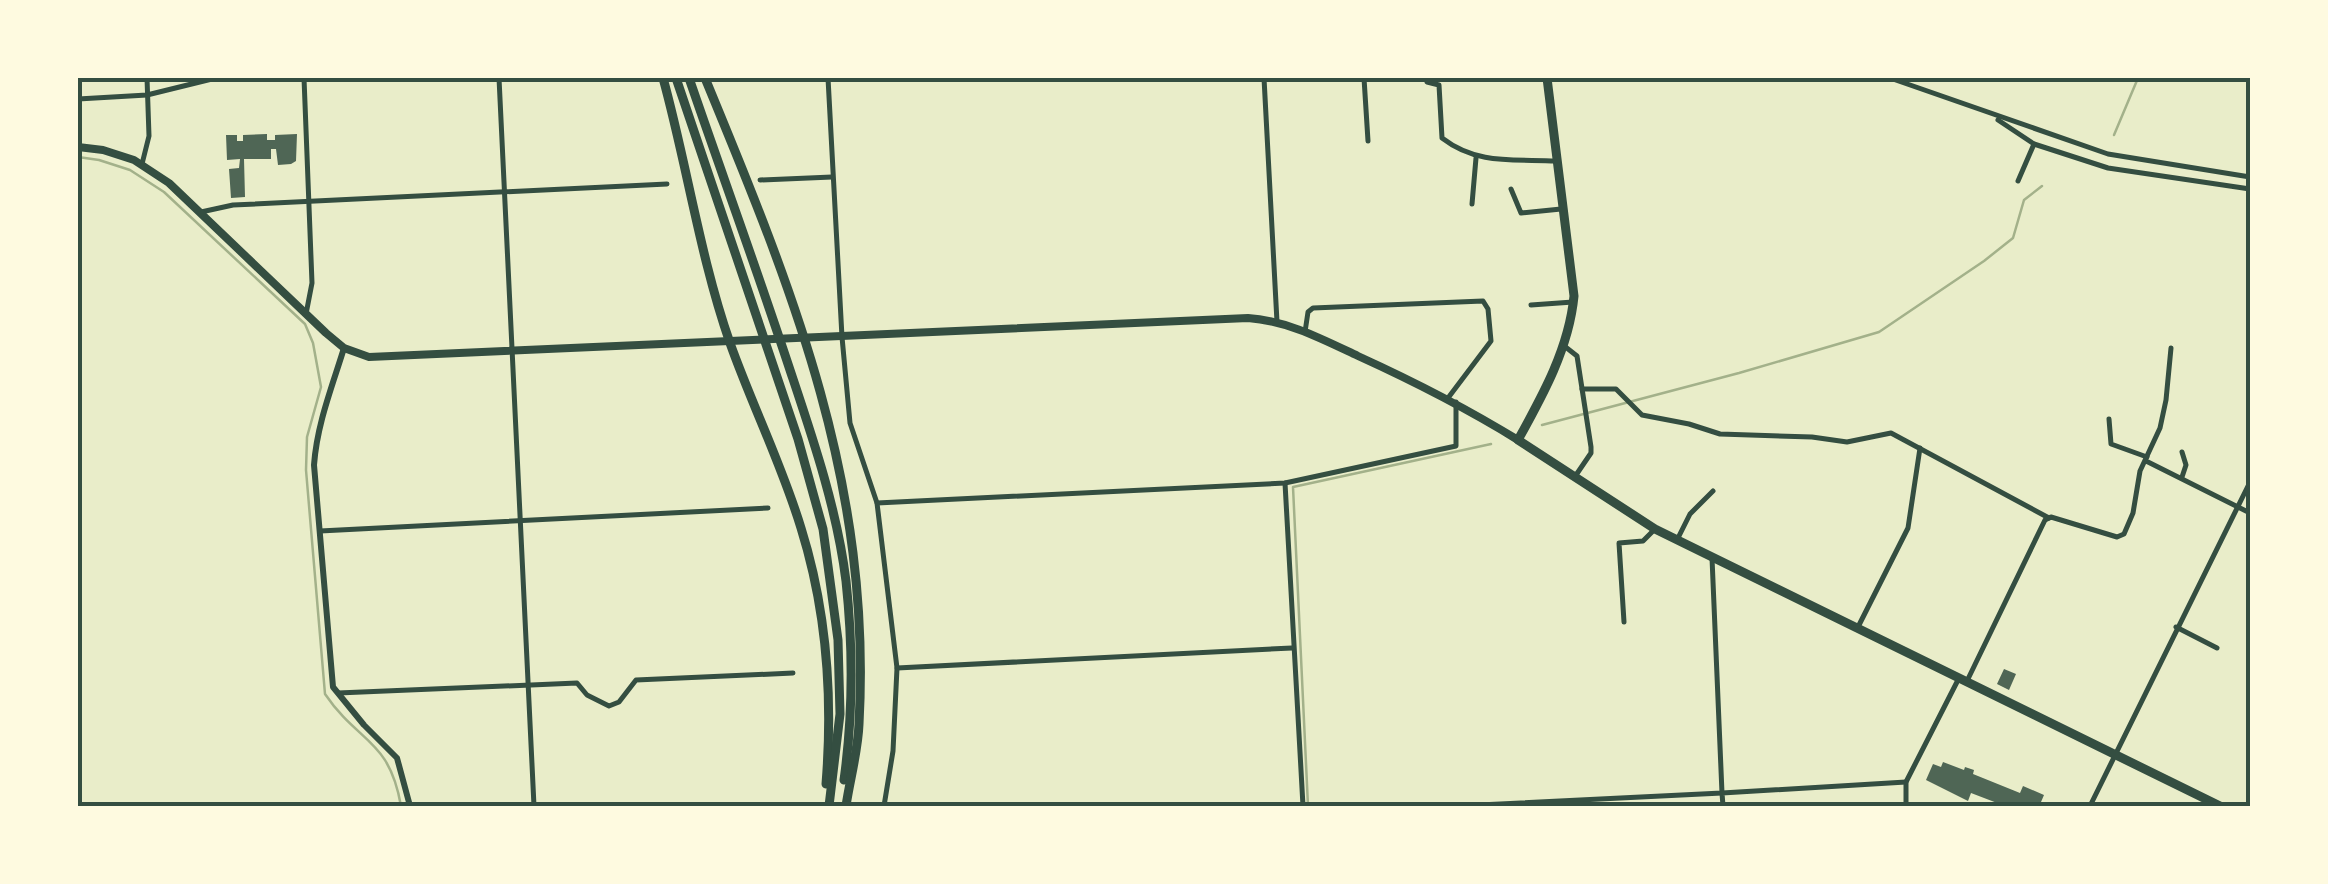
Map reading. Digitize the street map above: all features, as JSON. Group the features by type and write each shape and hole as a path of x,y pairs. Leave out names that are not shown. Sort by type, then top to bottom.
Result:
{"main road":[{"path":"663,78 730,342 796,512 819,600 830,703 827,806"},
{"path":"676,78 817,504 832,579 840,714 827,806"},
{"path":"689,78 813,440 846,578 849,718 843,806"},
{"path":"706,78 807,338 840,461 858,580 860,721 843,806"},
{"path":"1518,440 1563,345 1573,302 1547,78"},
{"path":"78,147 103,150 142,164 201,212 344,348 369,357 1204,319 1277,322 1452,400 1655,529 2220,806"}],"street":[{"path":"142,164 149,136 147,78"},
{"path":"78,99 147,95 216,78"},
{"path":"304,78 312,282 306,314"},
{"path":"499,78 534,806"},
{"path":"828,78 850,423 877,503 896,668 893,751 884,806"},
{"path":"1264,78 1277,322"},
{"path":"1364,78 1368,141"},
{"path":"1890,78 2108,154 2250,178"},
{"path":"1427,82 1440,86 1442,138 1455,149 1476,158 1556,161"},
{"path":"1992,115 2034,144 2108,168 2250,189"},
{"path":"2018,181 2034,144"},
{"path":"1472,204 1476,158"},
{"path":"760,180 833,177"},
{"path":"201,212 234,205 666,184"},
{"path":"1511,189 1521,213 1562,209"},
{"path":"877,503 1285,483 1456,446 1452,400 1491,341 1488,309 1483,301 1313,308 1308,312 1305,332"},
{"path":"1531,306 1573,302"},
{"path":"1563,345 1577,356 1591,454 1574,478"},
{"path":"344,348 316,442 314,465 333,687 397,758 410,806"},
{"path":"1582,389 1616,389 1649,418 1720,434 1847,442 1867,440 1885,432 2049,518 2117,537 2124,534 2133,513 2140,471 2166,400 2171,348"},
{"path":"2109,419 2110,444 2250,513"},
{"path":"1858,628 1908,528 1920,448"},
{"path":"2182,452 2186,464 2182,478"},
{"path":"2090,806 2250,482"},
{"path":"1285,483 1303,806"},
{"path":"1678,540 1690,514 1712,491"},
{"path":"320,530 768,508"},
{"path":"1906,806 1906,782 2049,518"},
{"path":"1624,622 1619,543 1642,540 1655,529"},
{"path":"1712,558 1723,806"},
{"path":"2176,628 2217,648"},
{"path":"896,668 1292,648"},
{"path":"338,693 577,683 587,695 609,706 619,702 636,680 793,673"},
{"path":"1458,806 1906,782"}],"building":[{"path":"267,134 267,140 275,140 275,135 297,134 296,161 278,165 276,149 271,149 271,159 244,159 245,197 231,198 229,169 239,168 240,159 227,160 226,135 237,135 237,141 243,141 243,135"},
{"path":"2004,669 2016,674 2009,690 1997,684"},
{"path":"1943,762 1974,770 1973,774 2020,793 2023,786 2044,795 2041,802 2052,806 2005,806 1971,793 1968,801 1926,780 1933,764 1941,767"}],"waterway":[{"path":"2114,135 2138,78"},
{"path":"78,157 130,170 164,192 305,324 313,343 321,387 307,437 306,470 325,694 381,754 396,784 401,806"},
{"path":"1542,425 1879,332 2013,238 2024,200 2042,186"},
{"path":"1308,806 1293,487 1491,444"}]}
